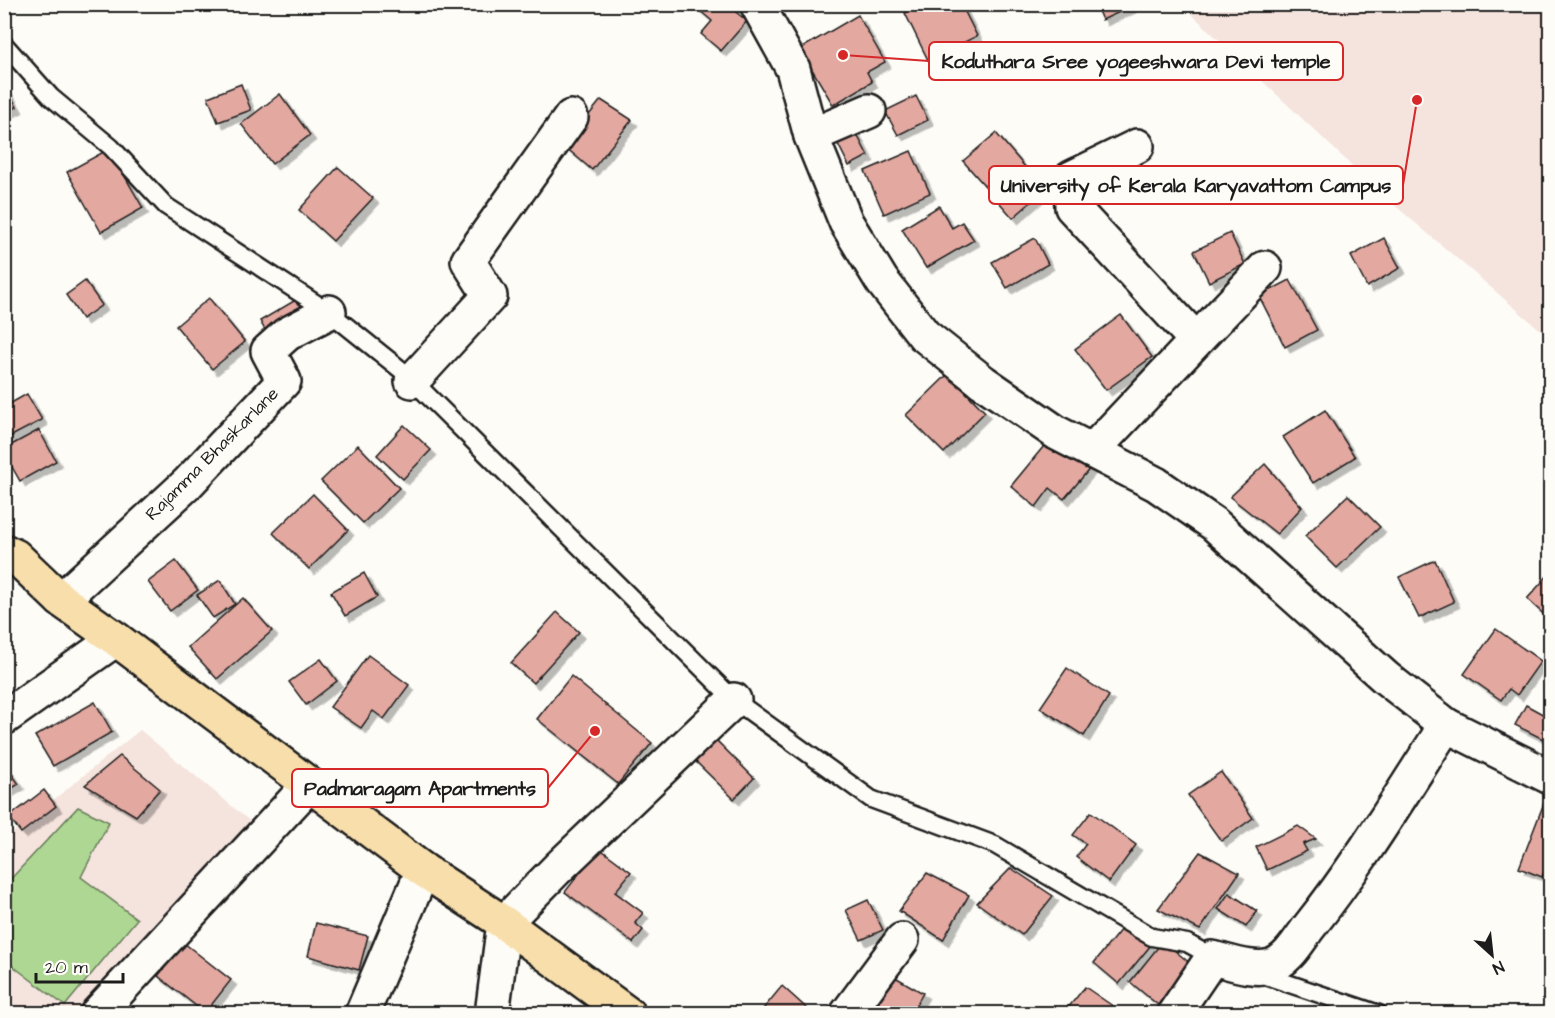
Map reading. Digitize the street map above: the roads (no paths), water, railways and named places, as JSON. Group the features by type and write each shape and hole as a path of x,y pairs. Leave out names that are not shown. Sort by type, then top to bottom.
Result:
{"main road":[{"path":"4,551 15,556 61,600 423,870 504,923 628,1014"}],"street":[{"path":"758,4 793,69 811,136 846,222 882,281 924,335 1057,433 1156,484 1214,524 1386,678 1446,724 1551,777"},
{"path":"811,136 869,111"},
{"path":"412,381 490,296 468,261 571,117"},
{"path":"1137,146 1071,178 1072,207 1196,340"},
{"path":"1092,451 1265,268"},
{"name":"Rajamma Bhaskarlane","path":"61,600 187,484 284,381 268,351 287,334 329,312"},
{"path":"4,718 116,639"},
{"path":"492,1014 504,923 558,868 734,700"},
{"path":"1174,1014 1212,958 1245,966 1264,967 1273,966 1287,955 1339,890 1446,724"},
{"path":"97,1014 309,784"},
{"path":"362,1014 423,870"},
{"path":"847,1014 902,940"}],"lane":[{"path":"4,44 51,97 111,147 166,206 329,312 412,381 734,700 871,799 995,845 1152,937 1187,943 1212,958 1379,1014"}],"place":[{"name":"Koduthara Sree yogeeshwara Devi temple","path":"843,55"},
{"name":"University of Kerala Karyavattom Campus","path":"1417,100"},
{"name":"Padmaragam Apartments","path":"595,731"}]}
